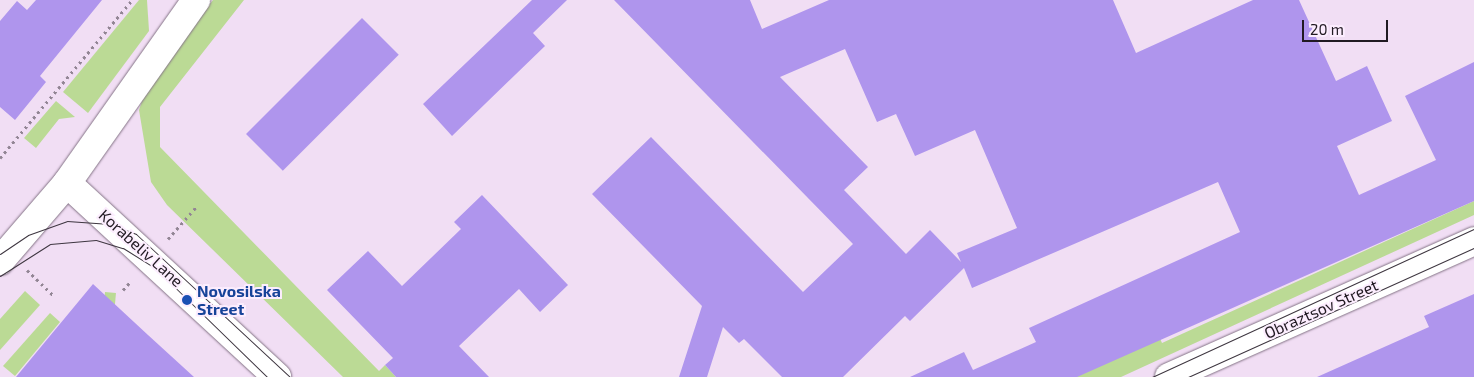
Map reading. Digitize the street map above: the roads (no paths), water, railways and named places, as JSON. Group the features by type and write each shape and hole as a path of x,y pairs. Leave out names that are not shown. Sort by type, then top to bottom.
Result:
{"street":[{"path":"0,261 67,183 196,0"},
{"name":"Korabeliv Lane","path":"67,183 277,377"},
{"name":"Obraztsov Street","path":"1169,377 1474,241"}],"tram line":[{"path":"0,254 28,235 67,221 110,224 136,234 290,377"},
{"path":"1152,377 1474,229"},
{"path":"0,276 50,244 96,240 123,248 154,267 267,377"},
{"path":"1188,377 1474,248"}],"place":[{"name":"Novosilska Street","path":"187,300"}]}
